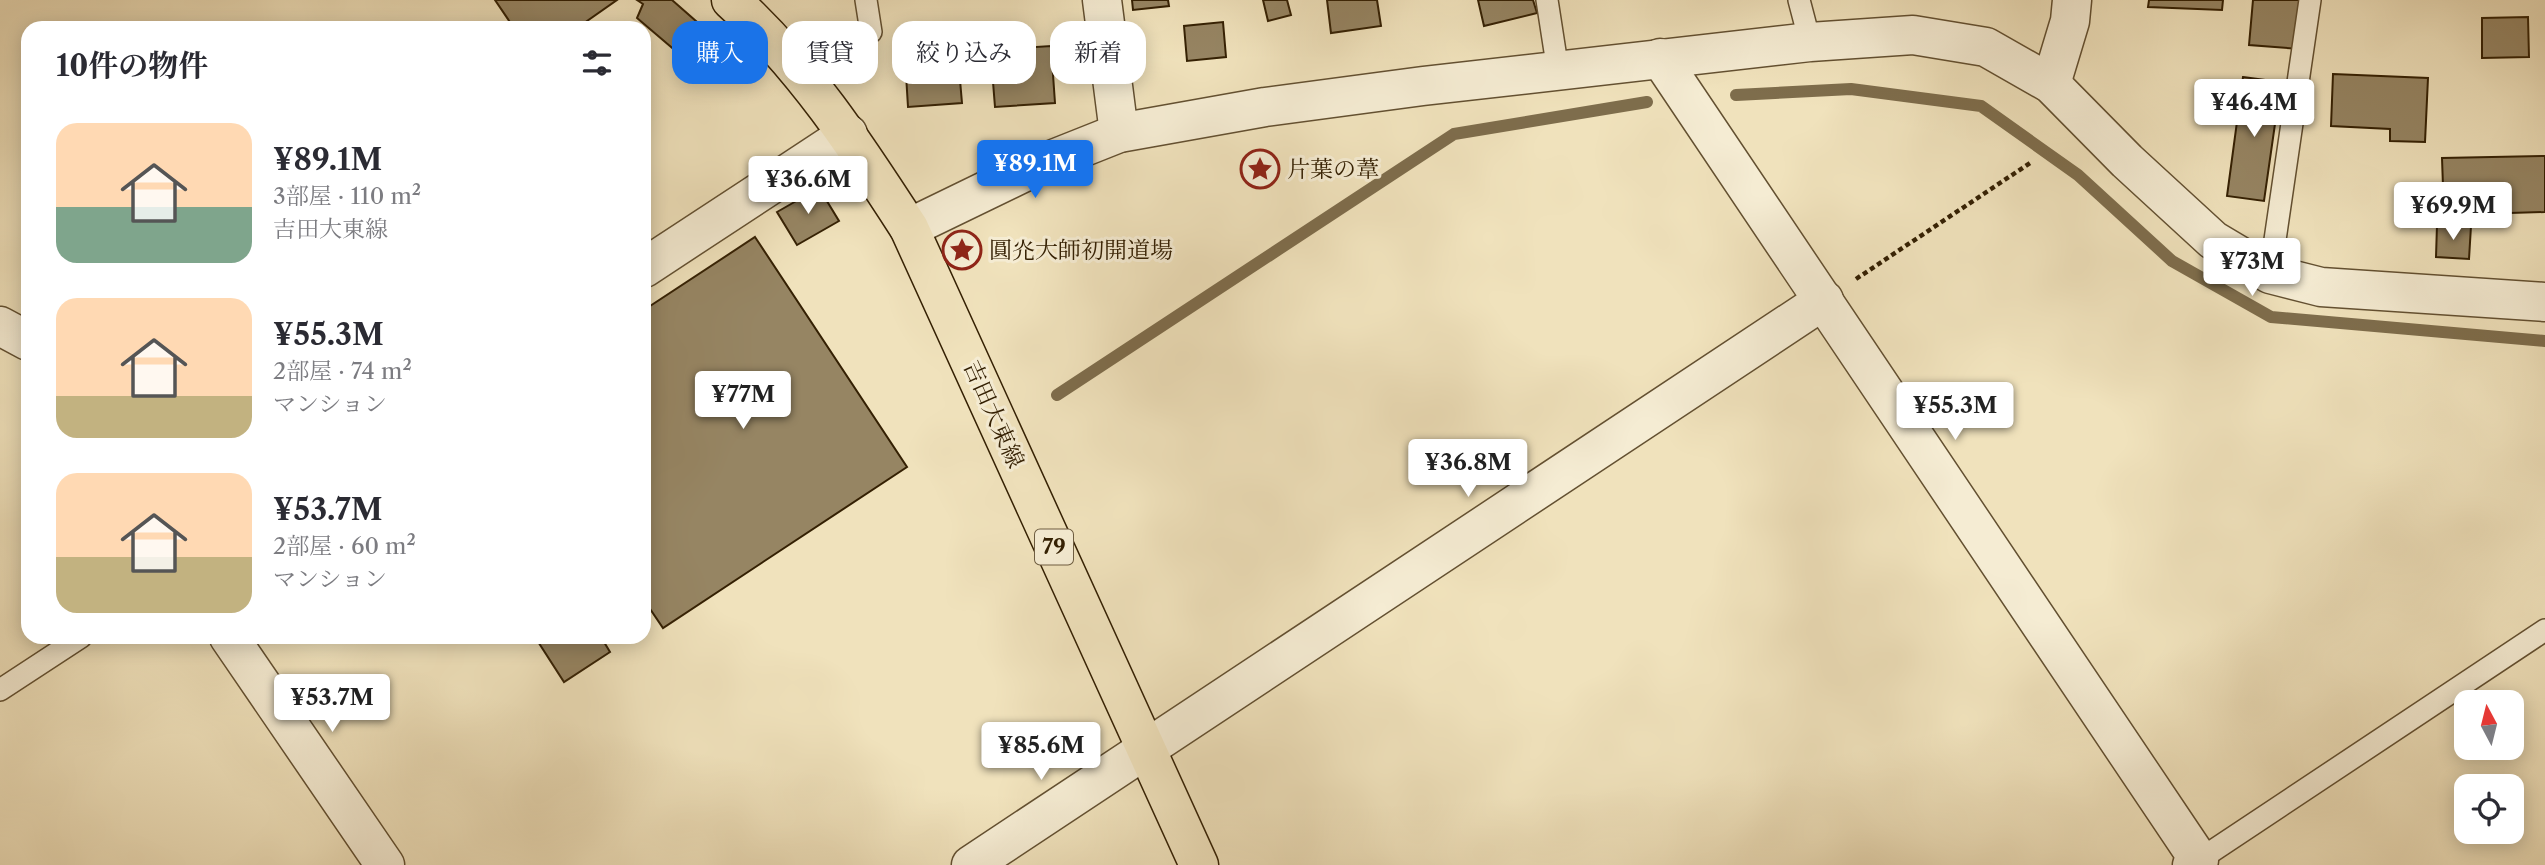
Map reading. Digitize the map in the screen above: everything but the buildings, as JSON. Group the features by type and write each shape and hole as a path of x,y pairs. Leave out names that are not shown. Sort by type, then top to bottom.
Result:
{"main road":[{"name":"吉田大東線","path":"731,0 782,49"},
{"name":"吉田大東線","path":"810,84 848,134 909,228 1199,865"}],"street":[{"path":"1102,0 1119,133"},
{"path":"2051,83 2070,21 2072,0"},
{"path":"909,228 1041,164 1119,133 1265,107 1660,58 1810,42 1913,35 1986,47 2051,83 2127,161 2213,240 2270,274 2321,287 2545,302"},
{"path":"1660,58 1824,300 2197,863"},
{"path":"651,263 848,134"},
{"path":"971,865 1824,300"},
{"path":"0,326 21,337"},
{"path":"234,644 385,865"}],"lane":[{"path":"866,0 869,21"},
{"path":"1547,0 1558,71"},
{"path":"1799,0 1810,42"},
{"path":"2270,274 2310,0"},
{"path":"2197,863 2545,630"},
{"path":"0,690 70,644"}],"path":[{"path":"1824,300 2030,163"}],"waterway":[{"path":"1736,95 1851,89 1981,106 2078,175 2172,261 2271,317 2545,341"},
{"path":"1057,395 1454,134 1647,102"}],"place":[{"name":"片葉の葦","path":"1260,169"},
{"name":"圓灮大師初開道場","path":"962,250"}]}
